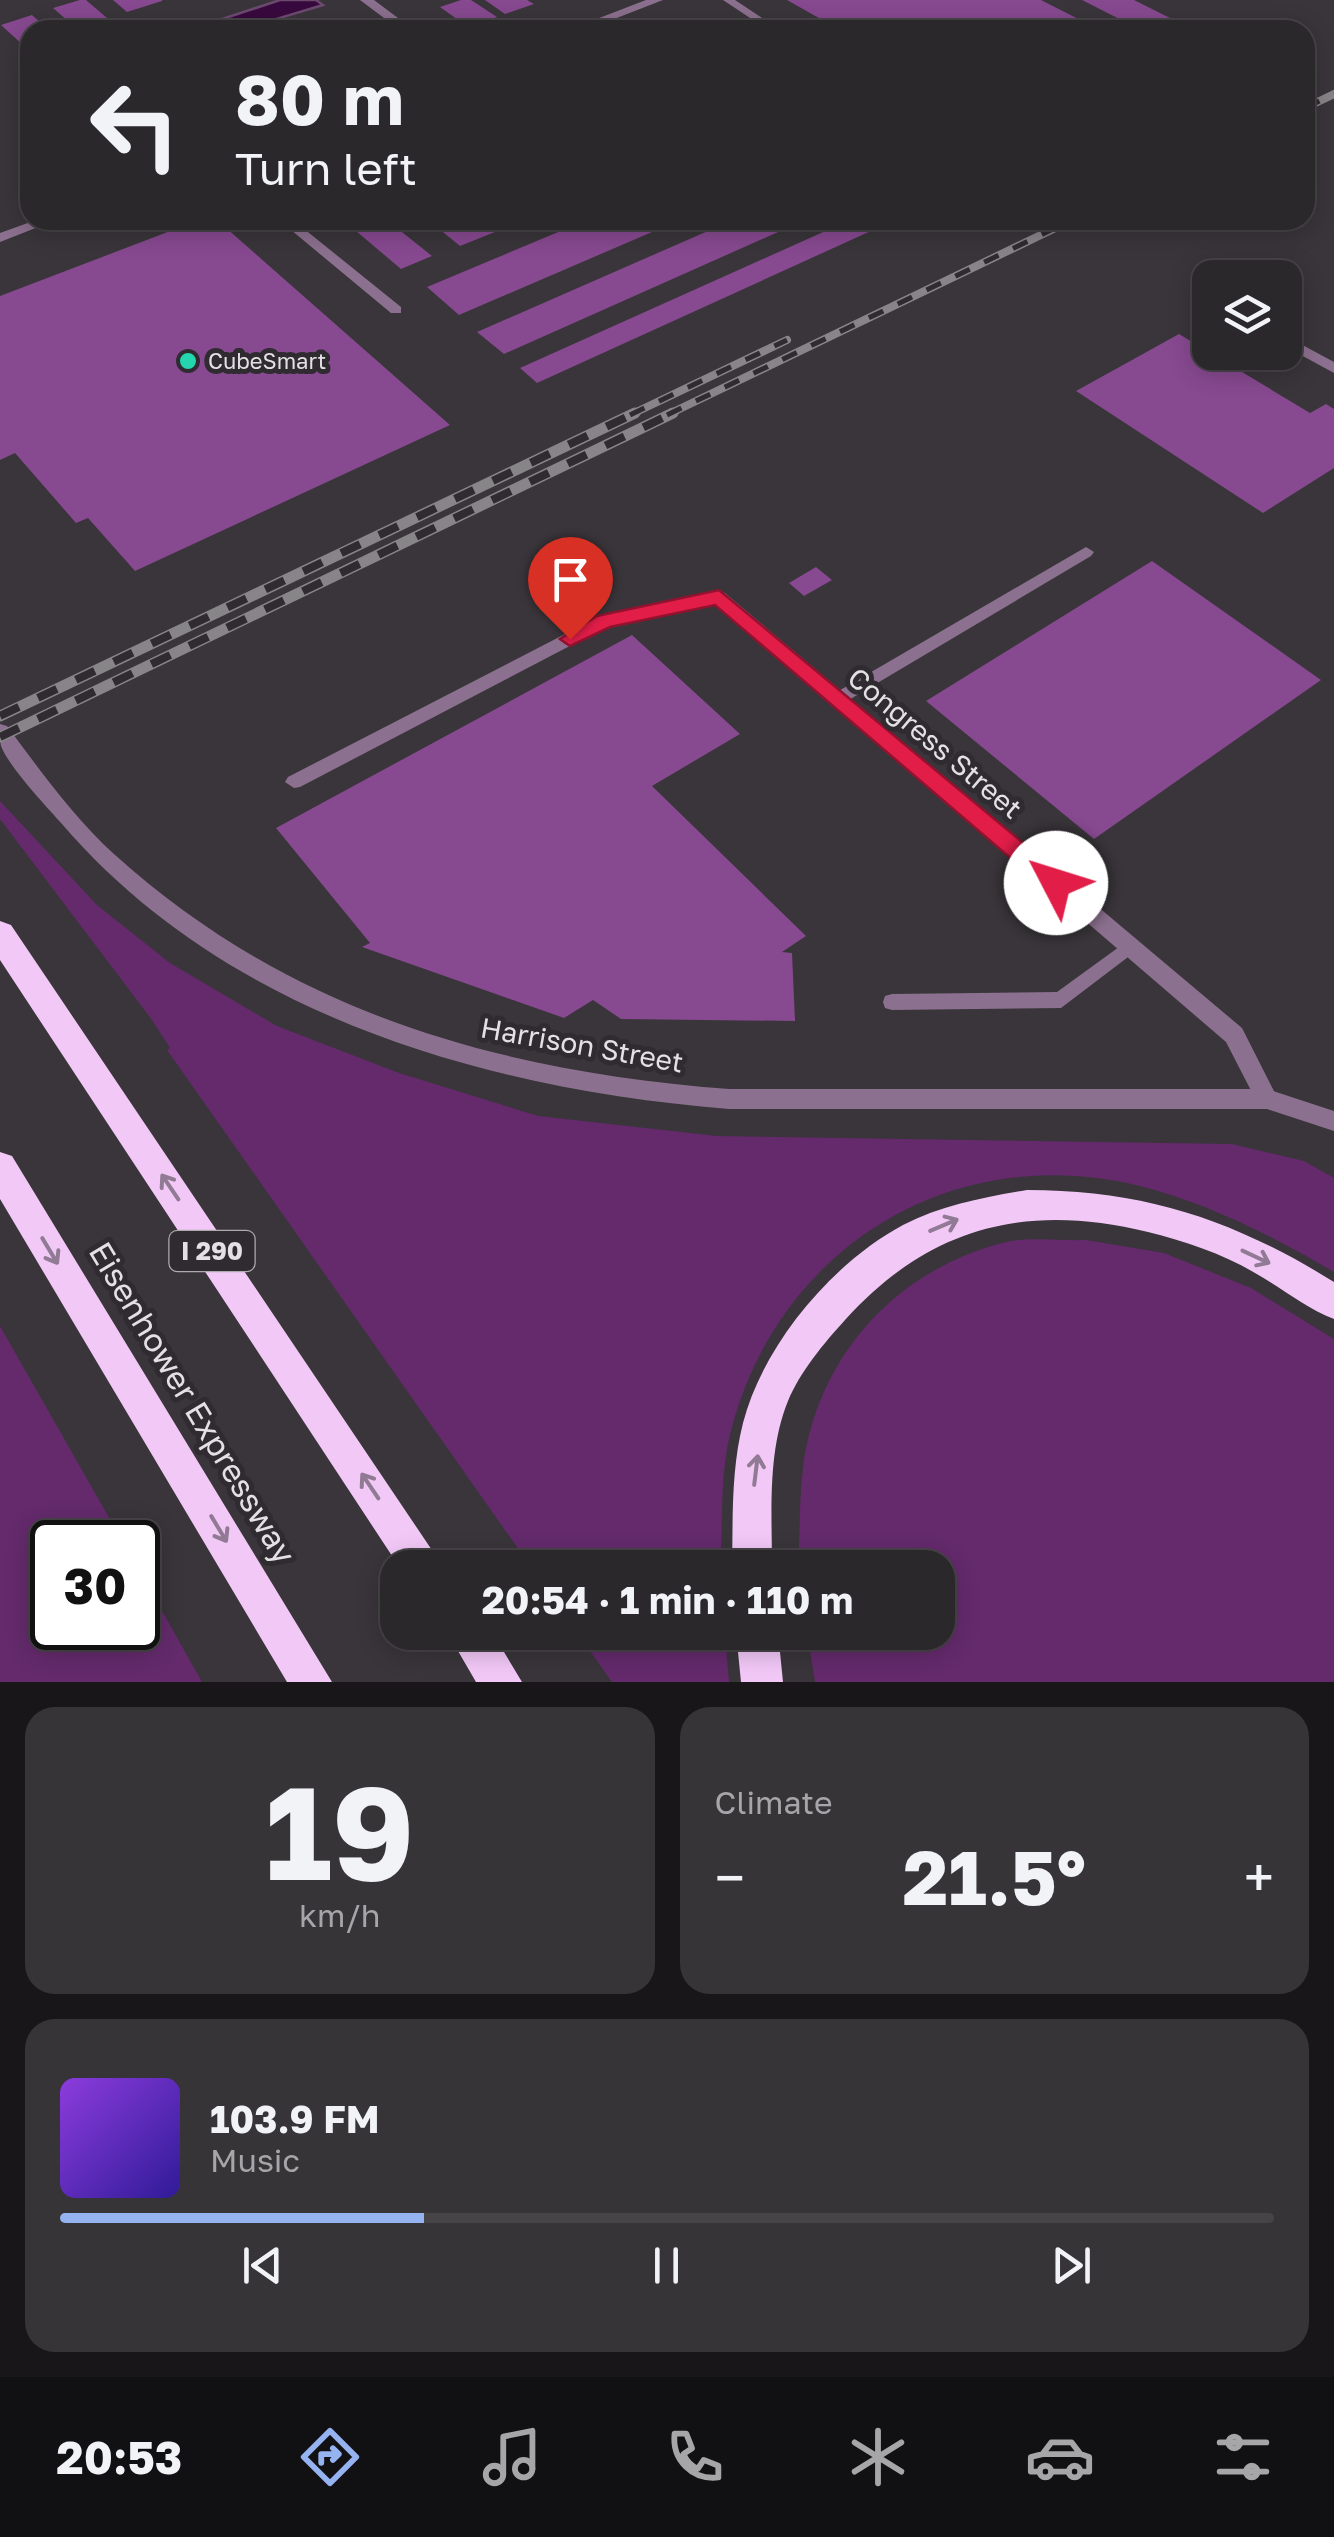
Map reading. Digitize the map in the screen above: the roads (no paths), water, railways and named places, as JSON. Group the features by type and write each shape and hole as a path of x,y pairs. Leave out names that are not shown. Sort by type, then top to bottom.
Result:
{"highway":[{"name":"I 290","path":"0,934 412,1550"},
{"name":"Eisenhower Expressway","path":"0,1167 311,1682"},
{"path":"752,1550 754,1474 769,1400 840,1294 882,1256 946,1222 1022,1203 1083,1204 1141,1212 1262,1258 1334,1302"},
{"path":"480,1650 500,1682"},
{"path":"759,1650 762,1682"}],"street":[{"path":"366,0 394,20"},
{"path":"602,20 658,0"},
{"path":"1302,349 1334,368"},
{"name":"Congress Street","path":"719,597 1234,1034 1267,1099"},
{"name":"Harrison Street","path":"0,731 66,818 164,909 293,991 441,1048 518,1069 588,1082 730,1099 1267,1099"},
{"path":"1267,1099 1334,1121"}],"lane":[{"path":"728,0 759,20"},
{"path":"297,230 396,310"},
{"path":"836,700 1086,552"},
{"path":"294,782 604,622 719,597"},
{"path":"892,1002 1061,1000 1130,946"}],"railway":[{"path":"1315,103 1334,94"},
{"path":"667,415 1051,230"},
{"path":"630,415 787,340"},
{"path":"0,716 635,413"},
{"path":"0,737 673,413"}],"place":[{"name":"CubeSmart","path":"188,361"}]}
